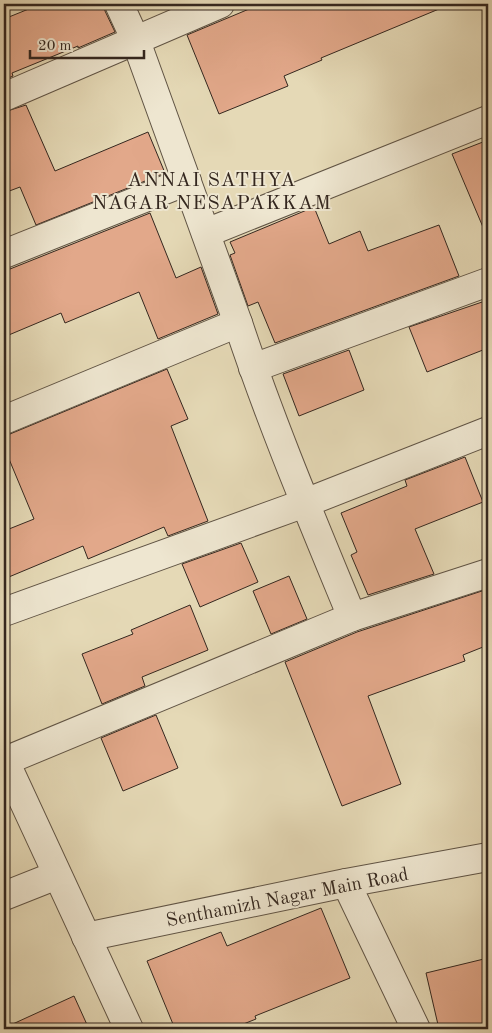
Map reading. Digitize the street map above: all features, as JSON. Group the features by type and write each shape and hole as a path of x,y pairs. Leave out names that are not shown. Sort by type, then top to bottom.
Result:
{"street":[{"path":"119,4 136,41 253,368 352,617"},
{"path":"4,97 220,4"},
{"path":"206,233 488,120"},
{"path":"4,254 187,181"},
{"path":"253,368 488,282"},
{"path":"4,420 238,323"},
{"path":"4,612 305,502 488,431"},
{"path":"128,1029 4,760 352,617 488,573"},
{"name":"Senthamizh Nagar Main Road","path":"86,936 346,883 488,857"},
{"path":"4,896 57,874"},
{"path":"346,883 416,1029"}],"building":[{"path":"41,4 104,4 105,11 115,32 12,73 13,76 4,80 4,19"},
{"path":"261,4 451,4 321,58 322,60 284,76 288,86 219,114 187,35"},
{"path":"26,105 55,171 148,132 165,173 36,225 20,187 4,193 4,112"},
{"path":"488,140 488,239 452,154"},
{"path":"314,207 329,244 360,231 368,251 439,225 459,276 275,343 258,302 248,306 230,255 235,253 230,242"},
{"path":"150,213 176,278 201,267 218,314 158,339 139,292 65,323 61,313 4,337 4,269 10,269"},
{"path":"488,300 488,348 427,372 409,327"},
{"path":"349,350 364,390 299,416 283,374"},
{"path":"167,369 188,419 171,426 208,521 168,536 164,527 88,559 83,546 4,579 4,531 34,519 4,447 4,435"},
{"path":"465,457 483,502 415,529 434,574 368,595 351,555 357,552 341,513 407,486 405,480"},
{"path":"241,543 258,582 200,607 182,564"},
{"path":"289,576 307,619 271,634 253,591"},
{"path":"488,589 488,645 463,655 465,661 368,696 401,784 342,806 285,662 357,632"},
{"path":"190,605 208,650 142,677 145,686 102,704 82,654 133,634 131,630"},
{"path":"156,715 178,768 123,791 101,738"},
{"path":"321,908 350,978 255,1016 256,1019 231,1029 175,1029 147,961 221,932 227,946"},
{"path":"488,958 488,1029 439,1029 426,973"},
{"path":"74,996 89,1029 4,1029 4,1028"}],"district":[{"name":"ANNAI SATHYA NAGAR NESAPAKKAM","path":"212,190"}]}
